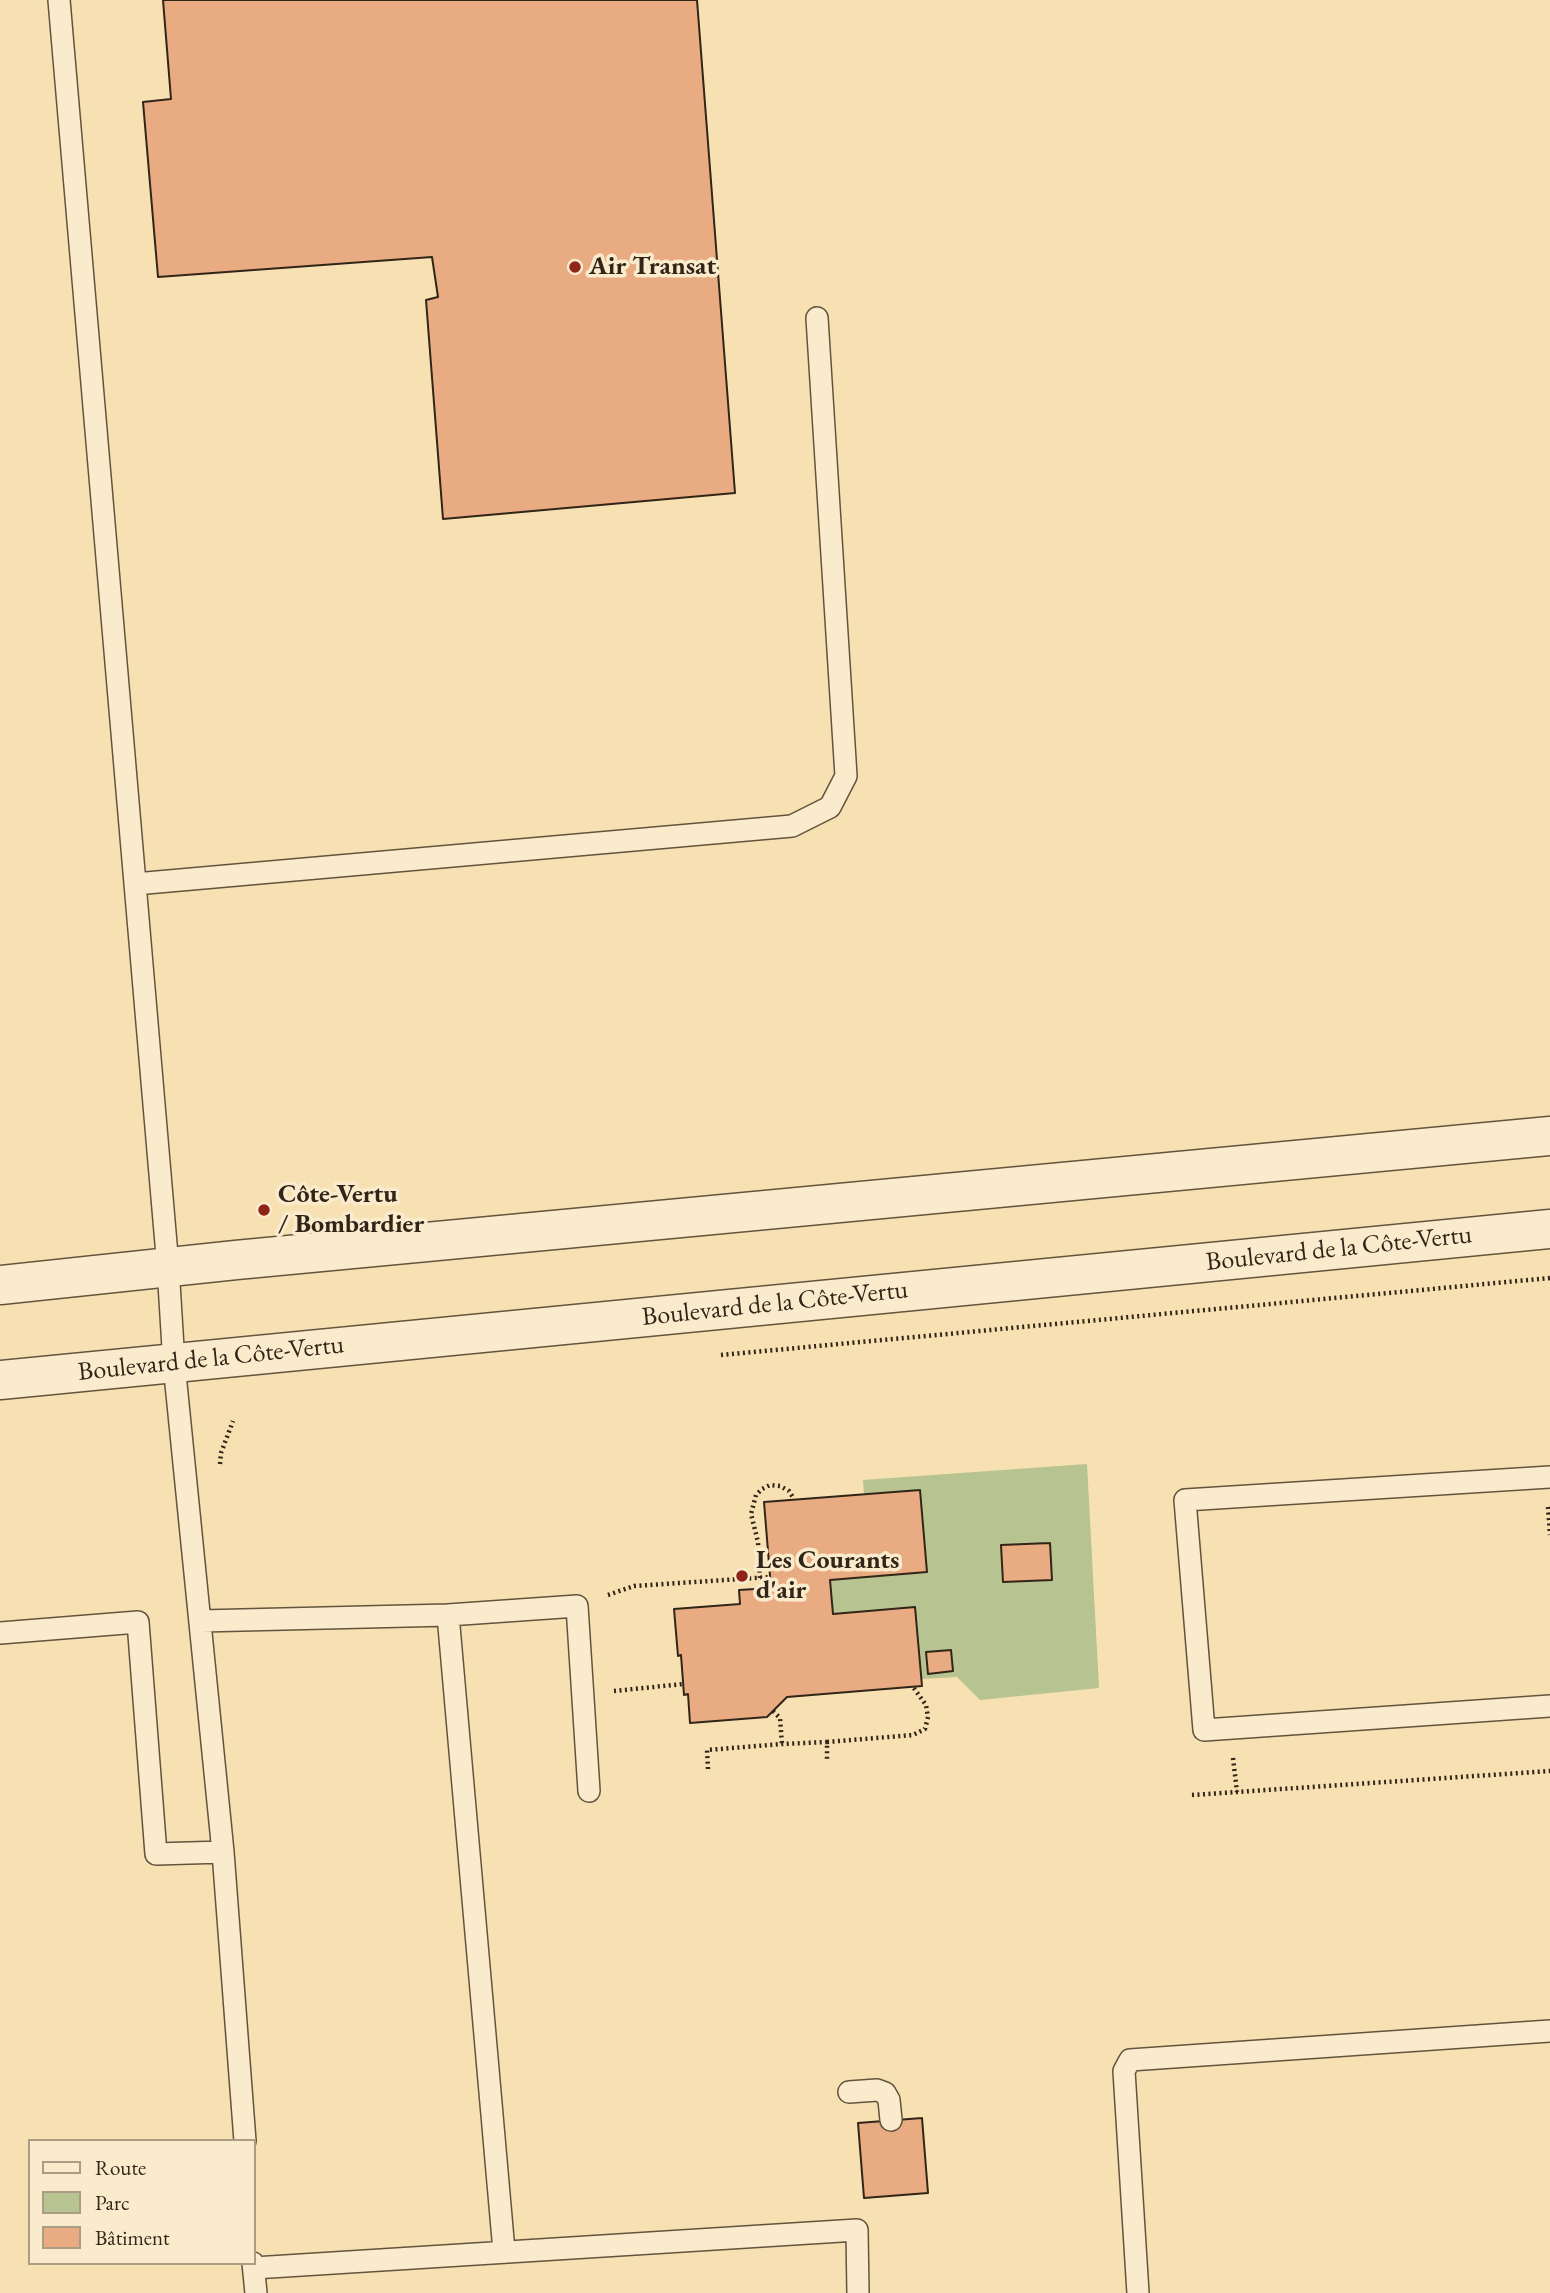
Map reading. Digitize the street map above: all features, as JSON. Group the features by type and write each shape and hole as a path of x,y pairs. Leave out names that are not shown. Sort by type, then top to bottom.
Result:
{"street":[{"path":"0,1285 1550,1136"},
{"name":"Boulevard de la Côte-Vertu","path":"0,1380 1550,1229"}],"lane":[{"path":"59,0 168,1267 174,1364 223,1852 245,2139"},
{"path":"135,884 792,826 830,807 846,776 817,318"},
{"path":"1550,1477 1185,1500 1203,1730 1550,1706"},
{"path":"201,1621 448,1615 577,1606 589,1791"},
{"path":"448,1615 503,2252"},
{"path":"0,1633 138,1622 156,1854 223,1852"},
{"path":"1138,2293 1124,2071 1130,2060 1550,2031"},
{"path":"849,2092 877,2090 885,2093 889,2100 891,2120"},
{"path":"256,2265 857,2230 858,2293"},
{"path":"254,2265 256,2293"}],"path":[{"name":"Boulevard de la Côte-Vertu","path":"714,1356 1550,1278"},
{"path":"220,1464 221,1453 233,1421"},
{"path":"760,1578 758,1542 751,1514 756,1495 770,1485 780,1486 789,1491 794,1499"},
{"path":"1548,1501 1550,1535"},
{"path":"577,1606 634,1586 770,1577"},
{"path":"647,1688 683,1684"},
{"path":"708,1769 707,1750 913,1735 925,1729 928,1717 926,1705 913,1687"},
{"path":"773,1711 780,1718 782,1744"},
{"path":"827,1742 827,1759"},
{"path":"1233,1750 1237,1792"},
{"path":"1192,1795 1550,1771"}],"green space":[{"path":"1087,1464 1099,1688 980,1700 957,1677 921,1679 915,1608 833,1614 830,1580 927,1572 920,1490 864,1494 863,1480"}],"building":[{"name":"Air Transat","path":"163,0 697,0 735,493 443,519 426,300 438,297 432,257 158,277 143,102 171,99"},
{"path":"920,1490 927,1572 830,1580 833,1614 915,1607 922,1686 787,1697 767,1717 690,1723 688,1694 684,1695 681,1655 678,1656 674,1609 740,1604 739,1590 771,1588 764,1502"},
{"path":"1050,1543 1052,1580 1003,1582 1001,1545"},
{"path":"951,1650 953,1671 928,1674 926,1652"},
{"path":"922,2118 928,2193 864,2198 858,2123"}],"place":[{"name":"Air Transat","path":"575,267"},
{"name":"Côte-Vertu / Bombardier","path":"264,1210"},
{"name":"Les Courants d'air","path":"742,1576"}]}
